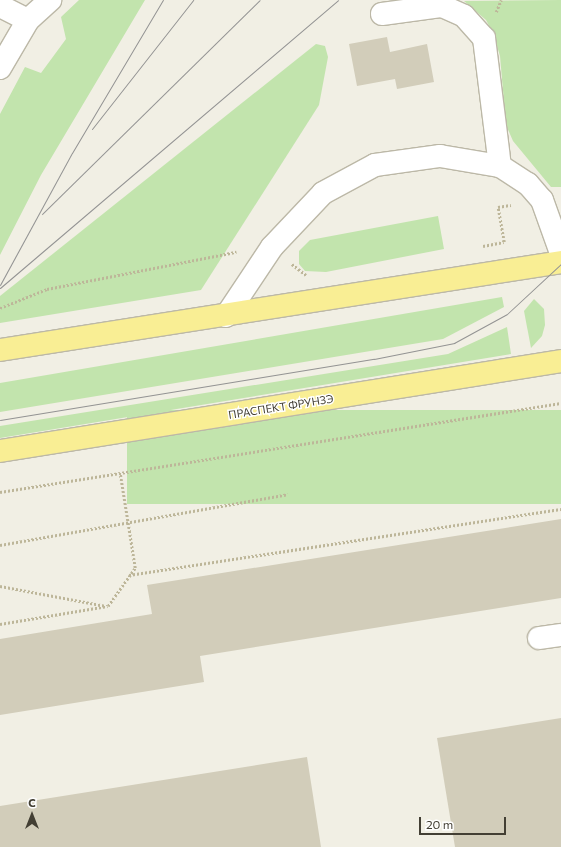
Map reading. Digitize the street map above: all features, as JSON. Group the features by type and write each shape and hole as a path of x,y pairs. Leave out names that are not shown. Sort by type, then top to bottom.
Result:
{"main road":[{"path":"0,350 226,316 561,262"},
{"name":"ПРАСПЕКТ ФРУНЗЭ","path":"0,451 561,361"}],"lane":[{"path":"0,68 28,20 50,0"},
{"path":"0,6 28,20"},
{"path":"382,14 442,6 464,16 484,38 500,166"},
{"path":"226,316 272,246 323,194 375,165 440,156 500,166 528,184 542,200 561,253"},
{"path":"539,638 561,635"}],"path":[{"path":"0,492 561,403"},
{"path":"0,624 108,606 135,568 120,473"},
{"path":"0,544 128,520 288,494"},
{"path":"130,575 561,509"},
{"path":"0,586 108,606"}],"green space":[{"path":"79,0 145,0 41,175 0,255 0,114 25,67 41,73 66,39 61,17"},
{"path":"561,0 561,187 551,187 513,141 506,125 500,56 493,33 486,20 464,1"},
{"path":"316,44 325,46 328,57 319,105 201,290 0,323 0,296"},
{"path":"438,216 444,249 326,272 305,271 299,264 299,251 310,240"},
{"path":"502,297 504,307 443,339 0,412 0,383"},
{"path":"534,299 544,309 545,325 542,336 531,348 524,311"},
{"path":"507,327 511,354 0,438 0,426 448,354"},
{"path":"127,410 561,410 561,504 127,504"}],"building":[{"path":"387,37 390,52 427,44 434,82 397,89 395,79 357,86 349,44"},
{"path":"561,519 561,598 200,656 204,682 0,715 0,639 152,614 147,585"},
{"path":"561,718 561,847 455,847 437,738"},
{"path":"307,757 321,847 0,847 0,806"}],"tram line":[{"path":"0,285 72,153 163,0"},
{"path":"92,129 193,0"},
{"path":"42,214 260,0"},
{"path":"0,288 338,0"},
{"path":"0,420 374,359 454,343 507,314 561,264"}]}
